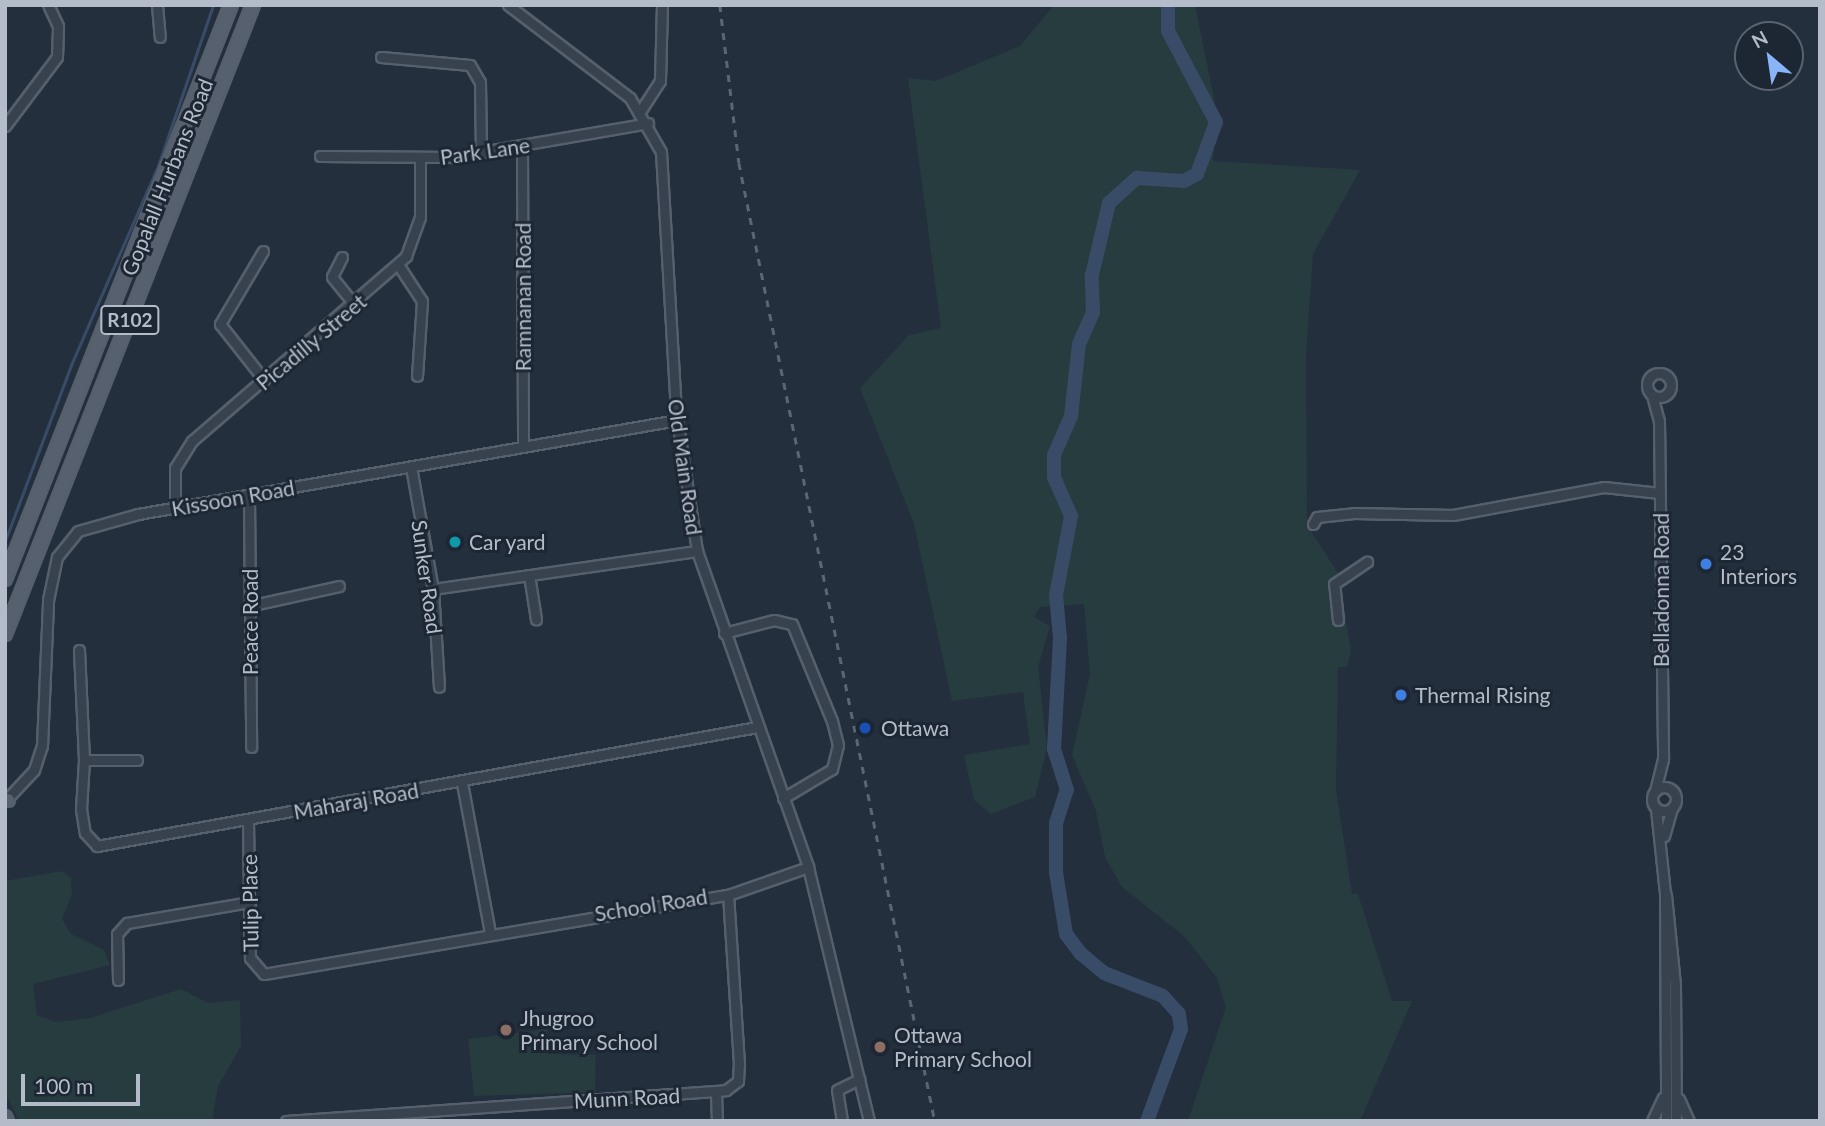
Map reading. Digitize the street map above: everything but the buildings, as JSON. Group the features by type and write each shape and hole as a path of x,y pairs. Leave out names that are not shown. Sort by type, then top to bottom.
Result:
{"main road":[{"name":"Gopalall Hurbans Road","path":"5,579 231,5"},
{"name":"Gopalall Hurbans Road","path":"5,634 253,5"}],"street":[{"path":"5,126 9,111 57,57 58,26 48,5"},
{"path":"157,5 160,37"},
{"name":"Old Main Road","path":"508,5 640,110 649,123 667,190 677,419 697,551 808,867 838,976 870,1121"},
{"path":"640,110 656,93 663,64 662,5"},
{"path":"381,57 470,65 480,82 481,154"},
{"name":"Park Lane","path":"320,156 420,160 481,154 649,123"},
{"name":"Ramnanan Road","path":"522,147 523,447"},
{"name":"Picadilly Street","path":"175,508 173,481 181,455 264,380 399,266 420,217 420,160"},
{"path":"263,251 220,324 264,380"},
{"path":"342,257 332,277 355,305"},
{"path":"399,266 422,301 417,376"},
{"path":"1657,373 1670,379 1667,394 1652,395 1647,384 1657,373"},
{"name":"Belladonna Road","path":"1659,422 1667,394"},
{"name":"Belladonna Road","path":"1652,395 1659,422 1662,759 1655,790 1656,809 1664,838 1666,1121"},
{"name":"Kissoon Road","path":"6,801 34,770 42,746 45,624 57,556 78,531 96,523 175,508 677,419"},
{"name":"Sunker Road","path":"411,467 433,589 439,687"},
{"path":"1313,524 1317,517 1354,513 1453,515 1604,487 1660,493"},
{"name":"Peace Road","path":"248,496 251,747"},
{"path":"433,589 697,551"},
{"path":"1338,620 1334,584 1367,562"},
{"path":"529,575 536,619"},
{"path":"249,606 339,586"},
{"path":"724,633 774,620 792,624 832,721 838,745 832,769 783,798"},
{"path":"79,650 84,760 137,761"},
{"name":"Maharaj Road","path":"84,760 81,809 85,833 97,846 462,783 757,727"},
{"name":"Belladonna Road","path":"1662,759 1670,788 1676,798 1664,838"},
{"path":"462,783 490,933"},
{"path":"1655,790 1670,788"},
{"path":"1656,809 1672,808"},
{"name":"Tulip Place","path":"248,820 252,965 268,974"},
{"name":"School Road","path":"268,974 490,933 728,895 808,867"},
{"path":"797,870 812,881"},
{"name":"Belladonna Road","path":"1665,894 1673,935 1676,1121"},
{"path":"717,1121 716,1093 734,1086 739,1075 728,895"},
{"path":"118,980 117,934 127,923 250,902"},
{"path":"842,1121 837,1090 860,1079"},
{"path":"1652,1121 1665,1089"},
{"path":"1676,1091 1689,1121"},
{"name":"Munn Road","path":"286,1121 716,1093"}],"green space":[{"path":"1054,5 1195,5 1217,113 1213,161 1360,170 1313,254 1306,354 1307,525 1338,573 1351,651 1347,667 1338,667 1336,790 1352,894 1358,894 1392,1001 1412,1001 1360,1121 1188,1121 1226,1007 1217,978 1185,937 1122,887 1105,857 1096,811 1072,755 1090,674 1084,604 1040,607 1034,617 1050,626 1038,667 1047,748 1035,797 991,814 974,800 964,755 1030,744 1023,692 952,701 914,524 860,388 909,335 941,328 908,78 936,81 1020,46"},
{"path":"62,871 71,878 72,895 62,919 71,934 104,950 110,965 33,984 37,1015 56,1022 90,1018 181,989 208,1003 240,1000 241,1046 218,1086 212,1121 19,1121 5,1093 5,881"},
{"path":"547,1029 548,1054 596,1055 595,1092 474,1096 468,1039"}],"waterway":[{"path":"5,541 71,365 158,166 213,5"},
{"path":"1147,1121 1181,1029 1179,1014 1163,996 1104,973 1081,954 1066,934 1056,872 1056,823 1067,790 1054,749 1060,638 1056,595 1071,516 1054,477 1054,455 1071,416 1079,344 1093,313 1092,275 1109,203 1137,178 1184,181 1197,174 1216,122 1168,31 1168,5"}],"railway":[{"path":"720,5 739,163 935,1121"}],"place":[{"name":"Car yard","path":"455,542"},
{"name":"23 Interiors","path":"1706,564"},
{"name":"Thermal Rising","path":"1401,695"},
{"name":"Ottawa","path":"865,728"},
{"name":"Jhugroo Primary School","path":"506,1030"},
{"name":"Ottawa Primary School","path":"880,1047"}]}
